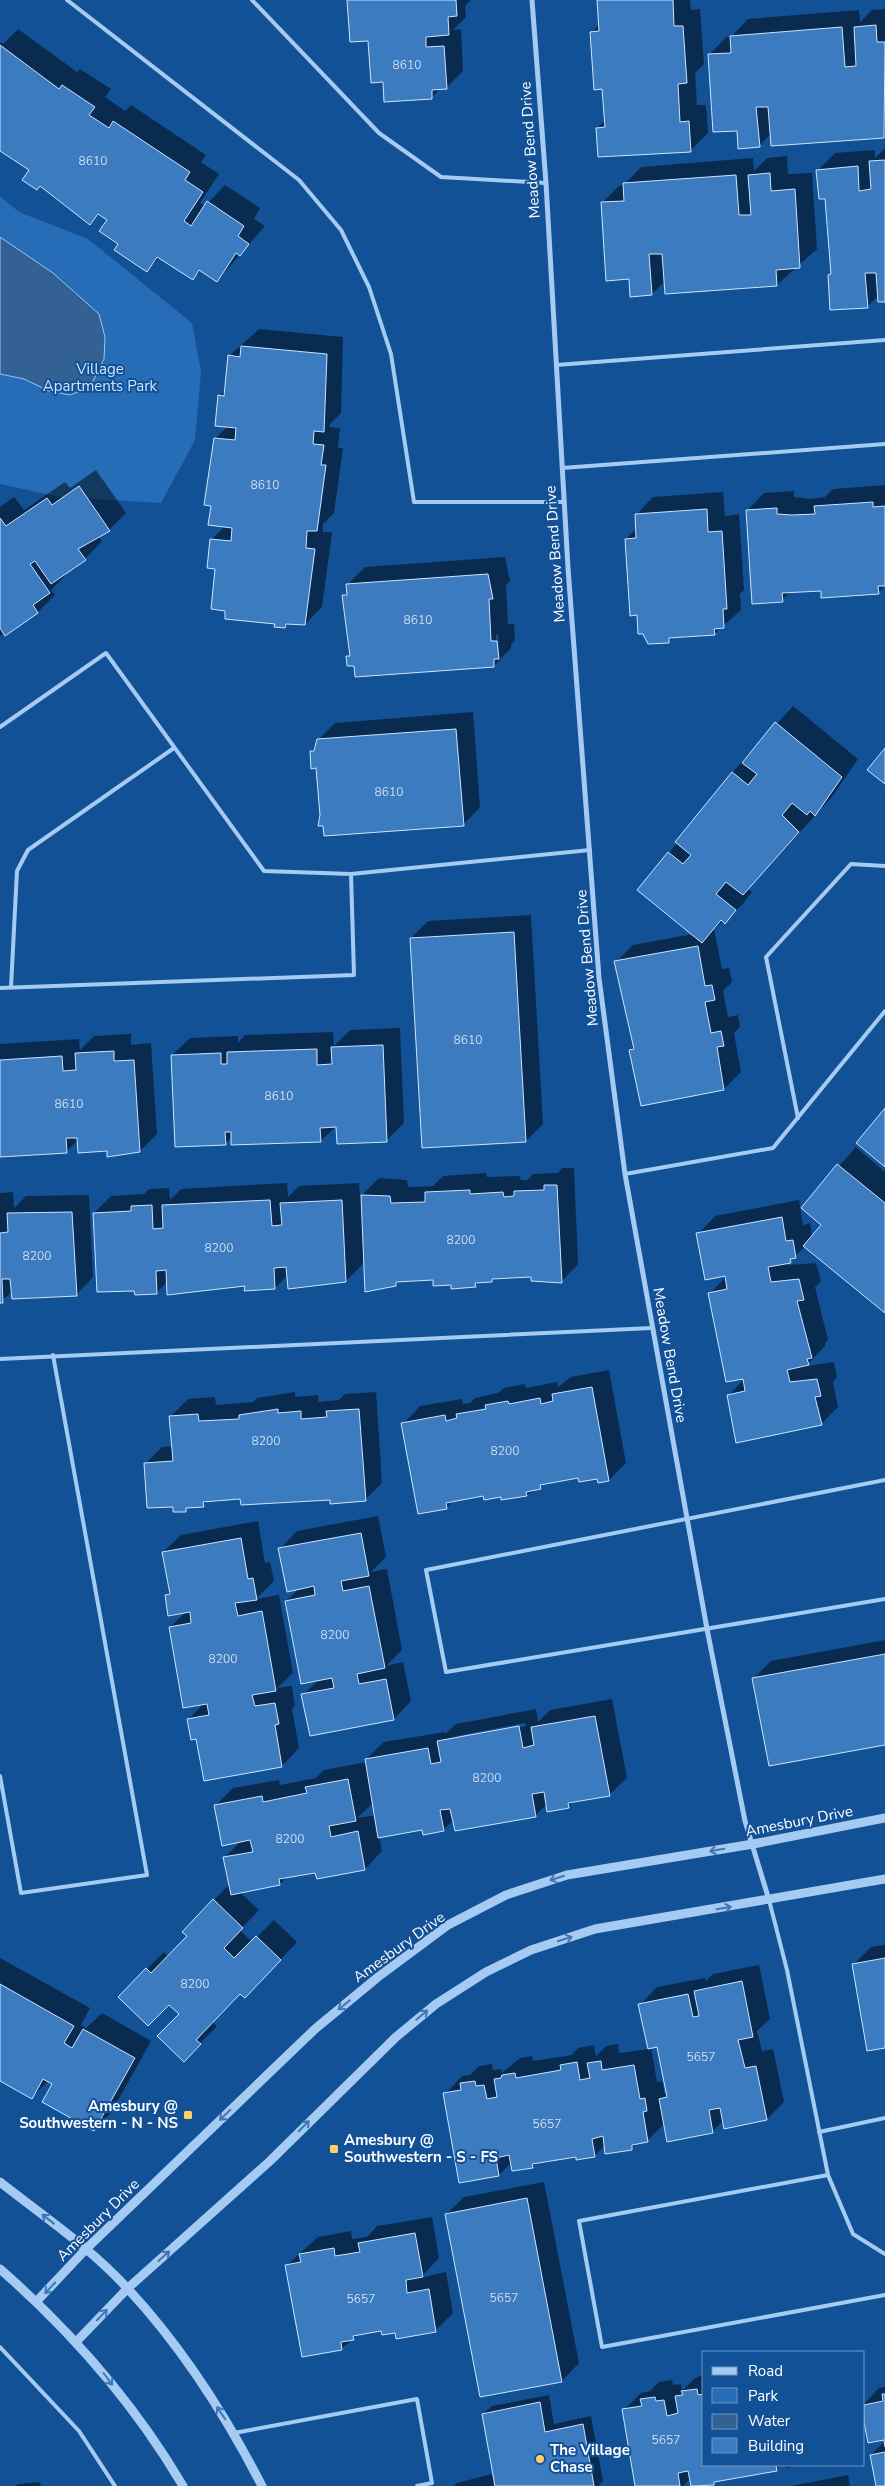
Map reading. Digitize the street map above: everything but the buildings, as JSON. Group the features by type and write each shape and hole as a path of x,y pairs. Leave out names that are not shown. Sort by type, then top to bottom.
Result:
{"street":[{"name":"Meadow Bend Drive","path":"532,0 546,184 564,502 599,978 625,1174 707,1629 745,1821 769,1900"},
{"name":"Amesbury Drive","path":"37,2301 86,2249 315,2029 378,1977 448,1925 506,1895 568,1874 753,1844 885,1818"},
{"path":"77,2341 128,2288 270,2161 396,2037 436,2004 486,1972 531,1950 595,1929 885,1879"},
{"path":"0,2182 86,2249 128,2288 166,2334 234,2433 262,2486"},
{"path":"0,2269 37,2301 77,2341 162,2450 183,2486"}],"lane":[{"path":"67,0 299,180 341,230 369,287 391,354 414,502 564,502"},
{"path":"252,0 379,133 441,177 546,184"},
{"path":"555,365 885,340"},
{"path":"562,468 885,444"},
{"path":"0,727 106,653 264,871 351,874 590,850"},
{"path":"10,987 17,871 28,850 174,748"},
{"path":"798,1118 766,958 851,864 885,866"},
{"path":"0,988 354,975 351,874"},
{"path":"625,1174 773,1148 885,1011"},
{"path":"0,1359 652,1328"},
{"path":"0,1776 21,1893 147,1875 53,1355"},
{"path":"885,1480 426,1570 446,1672 885,1599"},
{"path":"769,1900 787,1970 828,2175 853,2234 885,2254"},
{"path":"819,2132 885,2118"},
{"path":"828,2175 579,2221 602,2347 885,2295"},
{"path":"0,2347 79,2431 115,2486"},
{"path":"234,2433 417,2399 432,2483 417,2486"}],"green space":[{"name":"Village Apartments Park","path":"0,196 19,212 88,239 192,323 201,372 195,440 161,503 60,497 0,484"}],"water":[{"path":"0,237 53,273 99,314 105,337 104,359 90,387 70,395 49,391 24,379 0,374"}],"place":[{"name":"Amesbury @ Southwestern - N - NS","path":"188,2115"},
{"name":"Amesbury @ Southwestern - S - FS","path":"334,2149"},
{"name":"The Village Chase","path":"540,2459"}]}
